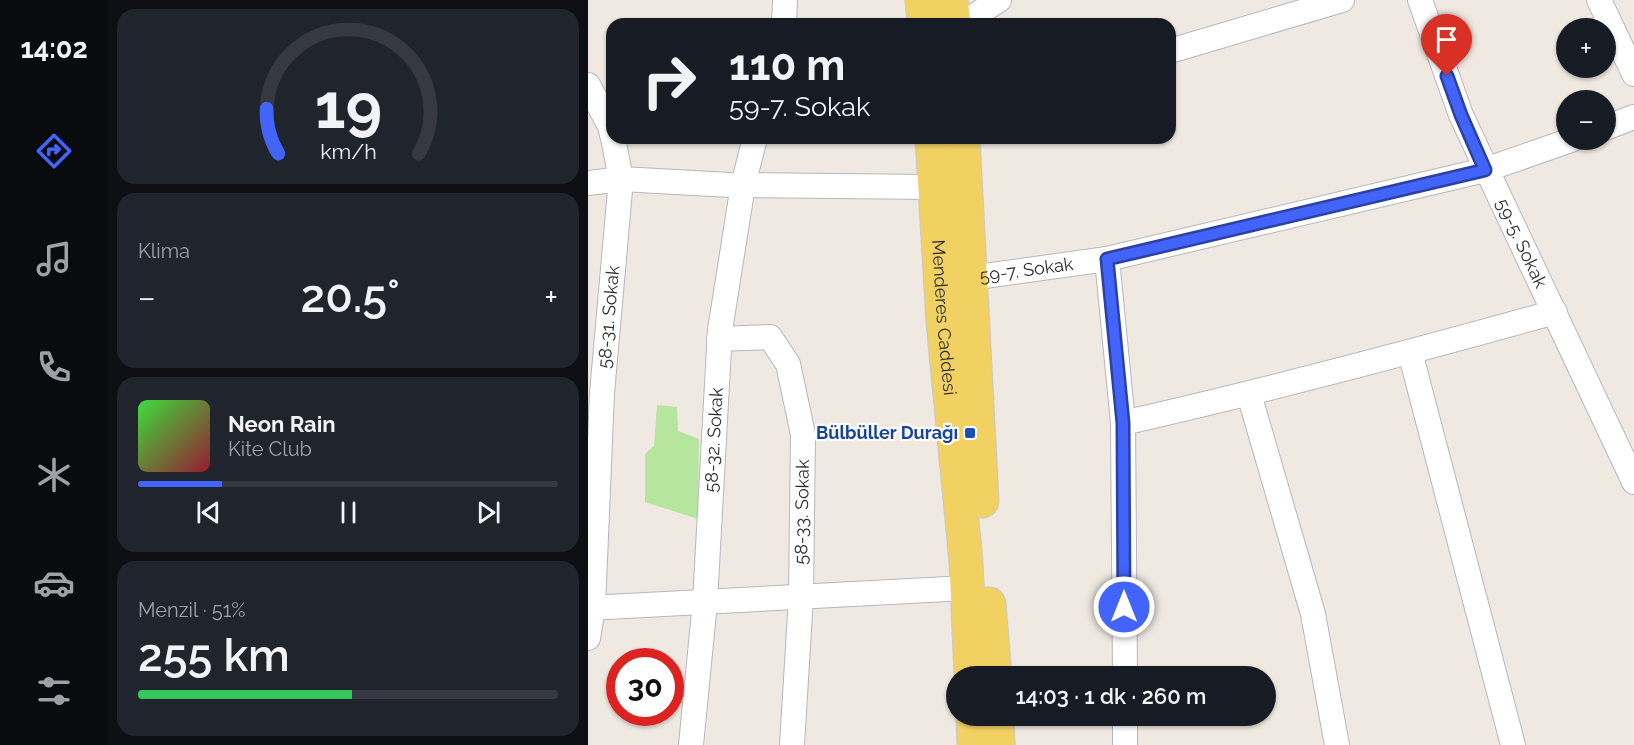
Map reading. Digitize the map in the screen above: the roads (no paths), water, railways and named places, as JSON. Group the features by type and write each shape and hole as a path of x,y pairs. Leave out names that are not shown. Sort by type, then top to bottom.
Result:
{"main road":[{"path":"922,0 924,18"},
{"path":"951,0 953,18"},
{"name":"Menderes Caddesi","path":"932,144 967,588 971,666"},
{"name":"Menderes Caddesi","path":"963,144 980,481 994,666"},
{"path":"973,726 974,745"},
{"path":"997,726 998,745"}],"street":[{"path":"784,18 785,0"},
{"path":"971,18 999,0"},
{"path":"1176,49 1342,0"},
{"name":"59-5. Sokak","path":"1420,0 1461,115 1485,170 1555,312 1634,482"},
{"path":"1599,0 1634,74"},
{"name":"58-31. Sokak","path":"588,85 606,119"},
{"path":"1616,124 1634,117"},
{"name":"58-31. Sokak","path":"588,638 602,393 621,179 614,144"},
{"name":"58-32. Sokak","path":"691,745 705,602 719,339 743,185 753,144"},
{"name":"59-7. Sokak","path":"970,278 1107,259 1485,170 1556,145"},
{"path":"588,183 621,179 743,185 934,187"},
{"path":"1107,259 1123,423 1125,666"},
{"path":"1123,423 1249,394 1555,312"},
{"name":"58-33. Sokak","path":"719,339 770,337 788,364 803,434 801,597 792,745"},
{"path":"1410,352 1513,745"},
{"path":"1249,394 1313,614 1337,745"},
{"path":"591,608 967,588"},
{"path":"1125,726 1125,745"}],"place":[{"name":"Bülbüller Durağı","path":"970,433"}]}
